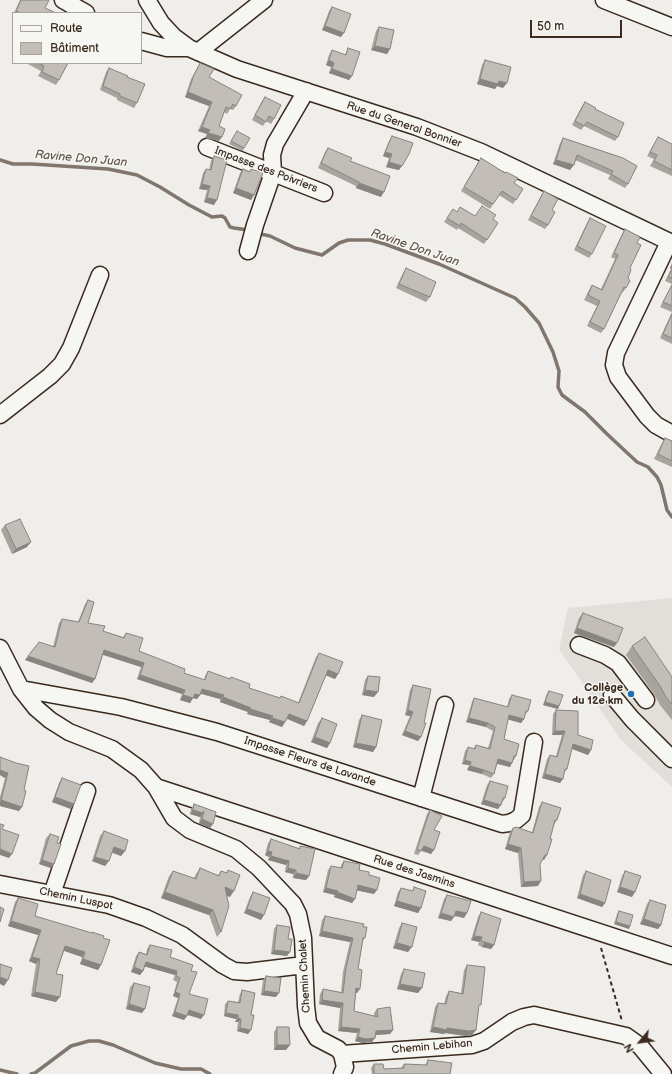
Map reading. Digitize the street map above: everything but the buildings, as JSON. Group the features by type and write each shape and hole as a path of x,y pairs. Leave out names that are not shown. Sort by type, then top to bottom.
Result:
{"street":[{"path":"63,0 84,12"},
{"name":"Rue du General Bonnier","path":"147,0 161,23 174,37 193,50 237,69 417,126 480,152 671,243"},
{"path":"142,41 167,48 193,50 264,0"},
{"path":"604,0 672,27"},
{"path":"250,246 255,225 273,173 272,155 275,144 306,91"},
{"name":"Impasse des Poivriers","path":"207,147 324,193"},
{"path":"671,243 616,354 614,365 618,377 647,416 656,425 672,434"},
{"path":"0,415 50,376 62,364 71,348 100,275"},
{"path":"579,645 606,655 618,663 642,695 616,700 632,719 672,759"},
{"name":"Chemin Chalet","path":"0,648 22,689 36,708 50,720 69,732 112,749 141,770 156,787 174,818 190,830 236,849 259,868 293,904 298,914 303,938 308,1022 317,1038 338,1049 342,1054"},
{"name":"Impasse Fleurs de Lavande","path":"22,689 121,707 217,732 502,824 510,823 522,814 534,742"},
{"path":"421,798 445,705"},
{"name":"Rue des Jasmins","path":"156,787 672,956"},
{"path":"52,894 87,791"},
{"name":"Chemin Luspot","path":"0,884 109,905 146,918 182,935 223,965 234,971 246,972 304,965"},
{"name":"Chemin Lebihan","path":"342,1054 472,1045 484,1040 524,1016 534,1015 626,1036 640,1046 663,1074"},
{"path":"342,1054 345,1067 342,1074"}],"path":[{"path":"596,932 626,1036"}],"shaded area":[{"name":"Collège du 12e km","path":"672,598 672,787 621,740 559,649 568,608"}],"waterway":[{"name":"Ravine Don Juan","path":"0,160 13,164 108,169 137,175 212,217 222,216 225,218 230,227 248,230"},
{"name":"Ravine Don Juan","path":"256,233 270,236 295,248 322,255 339,243 348,240 370,240 439,264 515,298 539,323 553,352 559,371 558,387 562,395 585,412 637,462 648,467 657,477 661,485 667,510 672,517"},
{"path":"31,1074 35,1073 71,1046 89,1041 99,1041 113,1045 155,1063 181,1069 201,1069 210,1074"},
{"path":"0,1070 17,1074"}],"place":[{"name":"Collège du 12e km","path":"631,694"}]}
